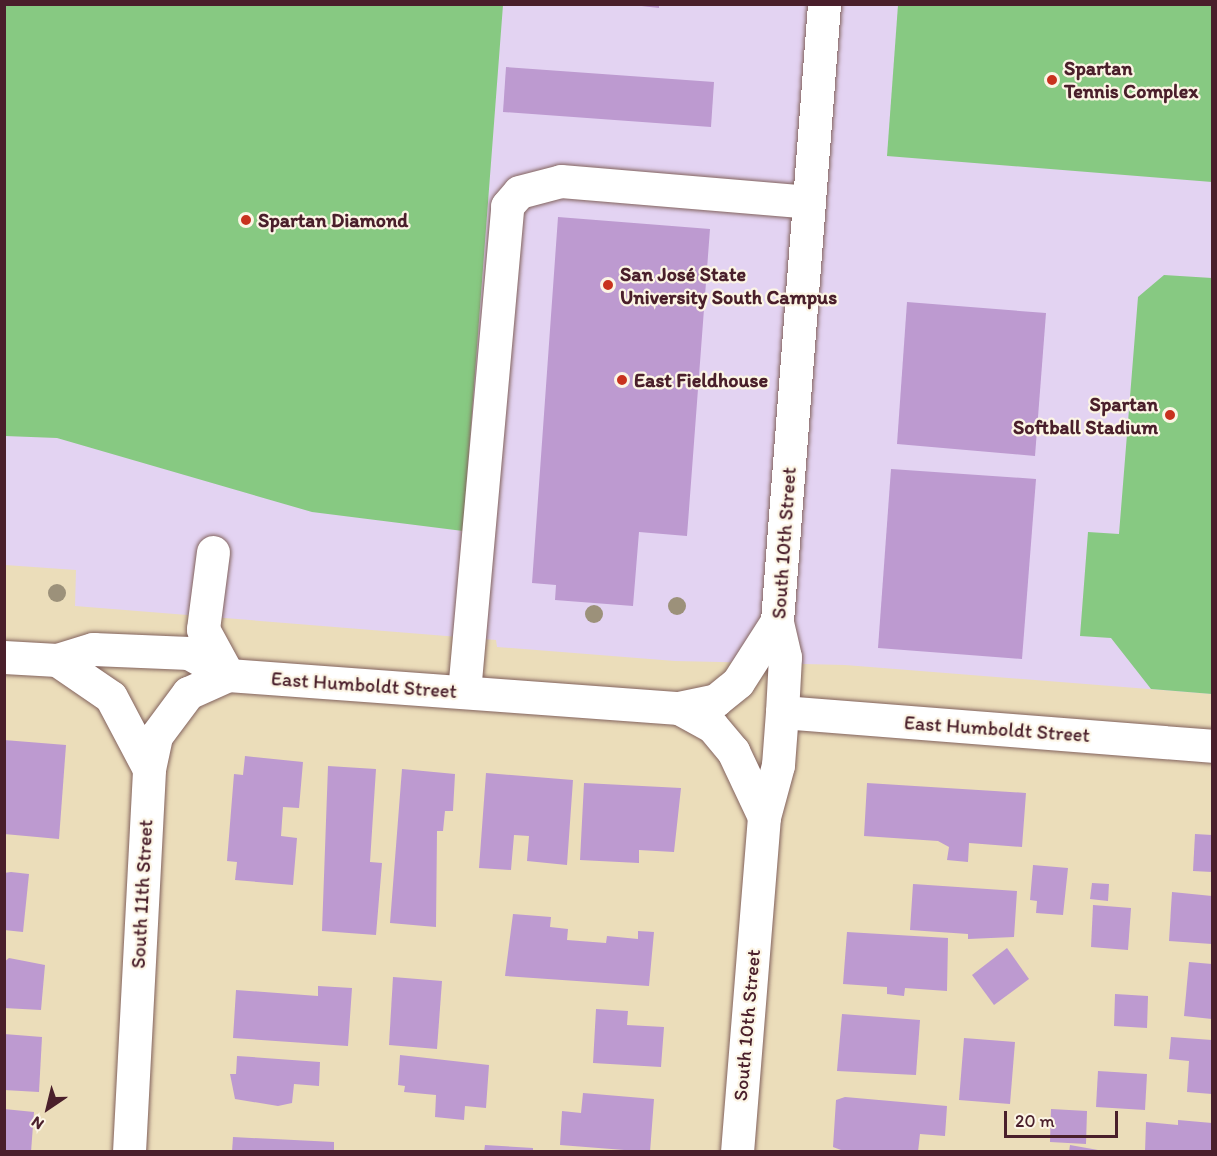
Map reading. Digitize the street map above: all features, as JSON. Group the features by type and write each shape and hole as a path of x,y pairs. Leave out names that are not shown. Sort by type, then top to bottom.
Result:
{"main road":[{"name":"South 10th Street","path":"737,1152 764,817 778,765 785,657 777,621 824,4"},
{"path":"464,692 507,206 519,192 561,181 809,202"},
{"path":"213,552 203,629 228,675"},
{"name":"East Humboldt Street","path":"4,657 57,660 93,649 189,653 228,675 679,708 716,700 738,682 777,621"},
{"path":"57,660 111,697 149,770"},
{"name":"South 11th Street","path":"129,1152 149,770 156,736 170,712 188,693 228,675"},
{"name":"East Humboldt Street","path":"679,708 712,726 733,751 764,817"},
{"name":"East Humboldt Street","path":"782,712 1212,746"}],"shaded area":[{"name":"San José State University South Campus","path":"4,5 1212,5 1212,694 845,665 675,661 497,647 496,640 75,606 76,570 5,565"}],"green space":[{"name":"Spartan Diamond","path":"5,5 503,5 463,531 312,512 57,438 5,436"},
{"name":"Spartan Tennis Complex","path":"898,5 1212,5 1212,182 887,156"},
{"name":"Spartan Softball Stadium","path":"1164,275 1212,278 1212,694 1151,689 1111,638 1080,636 1088,532 1119,534 1138,297"}],"building":[{"path":"624,4 659,4 659,8"},
{"path":"506,67 714,82 711,127 503,112"},
{"name":"East Fieldhouse","path":"558,217 710,229 687,536 639,532 633,606 555,600 556,585 532,583"},
{"path":"907,302 1046,313 1035,456 897,444"},
{"path":"891,469 1036,479 1022,659 878,648"},
{"path":"4,740 66,745 59,839 4,834"},
{"path":"245,756 303,762 299,808 283,807 281,836 297,838 293,885 235,880 237,862 227,861 234,774 243,775"},
{"path":"328,766 376,769 370,862 382,863 376,935 322,931"},
{"path":"402,769 455,774 453,811 445,811 443,831 437,831 436,927 390,923"},
{"path":"486,773 573,780 567,865 527,861 529,836 514,835 511,870 479,868"},
{"path":"584,783 681,788 674,852 639,850 639,863 580,860"},
{"path":"867,783 1026,793 1022,847 969,843 968,862 947,860 949,847 938,841 864,836"},
{"path":"1195,834 1212,835 1212,872 1193,871"},
{"path":"1033,865 1068,868 1063,915 1036,913 1037,901 1030,900"},
{"path":"4,873 29,874 23,932 4,930"},
{"path":"1092,883 1109,884 1108,901 1090,899"},
{"path":"913,884 1017,891 1014,937 968,939 968,934 910,930"},
{"path":"1172,892 1212,896 1212,944 1169,941"},
{"path":"1093,905 1131,908 1128,950 1091,947"},
{"path":"513,914 551,917 550,927 568,929 567,940 606,943 607,936 638,939 638,931 654,932 649,986 505,976"},
{"path":"847,932 948,938 947,991 905,988 904,996 887,994 887,987 843,984"},
{"path":"1007,948 1029,979 994,1005 972,975"},
{"path":"9,958 45,965 41,1010 4,1008 4,962"},
{"path":"1189,962 1212,964 1212,1019 1184,1016"},
{"path":"393,977 442,981 437,1049 389,1045"},
{"path":"318,986 352,988 348,1046 233,1038 236,990 318,996"},
{"path":"1115,994 1148,996 1147,1028 1114,1026"},
{"path":"596,1009 628,1011 627,1025 664,1027 661,1067 593,1063"},
{"path":"842,1014 920,1020 916,1075 837,1071"},
{"path":"4,1034 42,1037 39,1092 4,1090"},
{"path":"1171,1037 1212,1040 1212,1094 1187,1092 1189,1061 1169,1059"},
{"path":"964,1038 1015,1042 1010,1104 959,1100"},
{"path":"400,1055 489,1065 486,1108 465,1106 464,1120 435,1117 436,1095 404,1092 405,1086 398,1085"},
{"path":"237,1056 320,1062 319,1086 294,1084 292,1103 278,1106 235,1099 230,1074 236,1074"},
{"path":"1098,1071 1147,1074 1145,1110 1096,1107"},
{"path":"583,1093 654,1099 650,1152 560,1145 562,1111 581,1113"},
{"path":"845,1097 947,1106 945,1136 920,1134 918,1152 841,1150 833,1147 836,1100"},
{"path":"4,1109 34,1112 31,1152 4,1152"},
{"path":"1051,1109 1087,1111 1086,1144 1050,1142"},
{"path":"1178,1120 1212,1123 1212,1152 1145,1152 1146,1122 1178,1125"},
{"path":"233,1137 334,1142 334,1152 232,1152"},
{"path":"485,1145 533,1148 533,1152 484,1152"},
{"path":"1070,1145 1098,1150 1098,1152 1069,1152"}],"place":[{"name":"Spartan Tennis Complex","path":"1052,80"},
{"name":"Spartan Diamond","path":"246,220"},
{"name":"San José State University South Campus","path":"608,285"},
{"name":"East Fieldhouse","path":"622,380"},
{"name":"Spartan Softball Stadium","path":"1170,415"}]}
